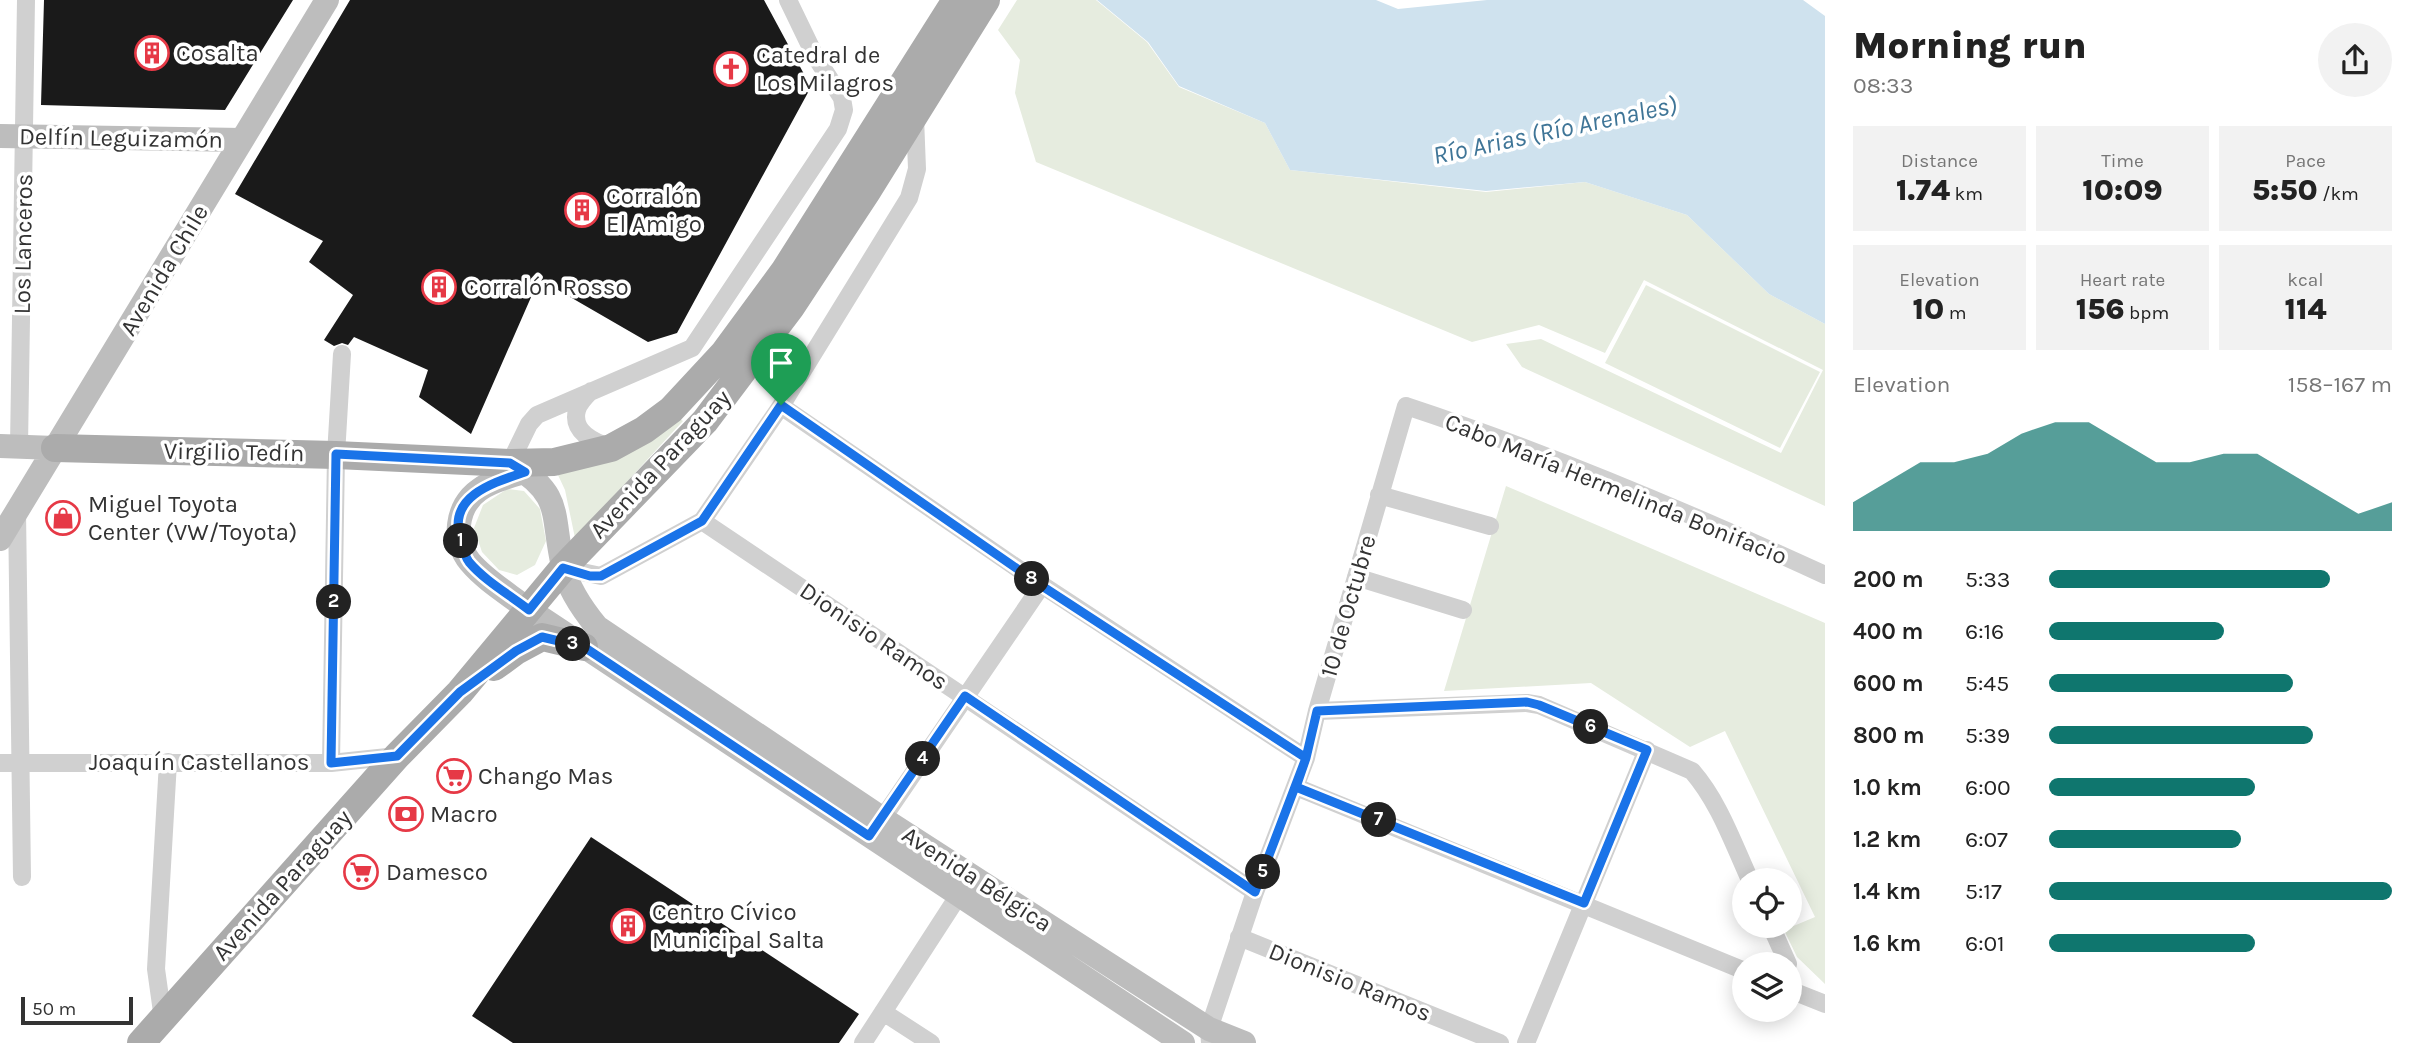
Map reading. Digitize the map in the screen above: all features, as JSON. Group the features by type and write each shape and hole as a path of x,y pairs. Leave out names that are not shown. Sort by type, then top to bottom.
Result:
{"main road":[{"name":"Avenida Chile","path":"0,539 327,0"},
{"name":"Avenida Paraguay","path":"518,468 611,448 644,430 671,410 724,353 785,270 958,14 986,0"},
{"name":"Avenida Paraguay","path":"141,1043 397,756 460,692 563,568 705,421 791,307 915,116 958,14"},
{"name":"Delfín Leguizamón","path":"12,136 242,140"},
{"name":"Virgilio Tedín","path":"10,446 336,454 518,468"},
{"path":"529,610 469,562 458,531 459,516 466,503 479,490 518,468 539,482 552,503 563,568"},
{"name":"Avenida Bélgica","path":"563,568 582,609 597,627 876,827"},
{"name":"Avenida Bélgica","path":"529,610 584,647 1209,1036 1244,1043"},
{"path":"460,692 516,651 542,637 584,647"},
{"name":"Avenida Bélgica","path":"965,885 1183,1043"}],"street":[{"name":"Los Lanceros","path":"10,446 12,136 26,0"},
{"path":"518,468 529,424 537,415 692,348 838,129 844,110 842,98 815,56 788,0"},
{"path":"563,568 590,576 601,576 702,521 781,405 909,198 917,169 915,116"},
{"path":"331,763 336,454 342,354"},
{"path":"590,391 578,408 577,422 583,434 594,442 611,448"},
{"path":"781,405 1042,586 1306,758"},
{"name":"10 de Octubre","path":"1209,1036 1255,892 1306,758 1317,711 1406,406"},
{"name":"Cabo María Hermelinda Bonifacio","path":"1406,406 1497,436 1825,575"},
{"path":"1379,495 1490,526"},
{"path":"17,511 22,877"},
{"name":"Dionisio Ramos","path":"702,521 1255,892"},
{"path":"1356,577 1463,610"},
{"path":"876,827 1042,586"},
{"path":"1317,711 1527,702 1539,705 1692,771 1704,785 1744,868"},
{"path":"1525,1043 1647,750"},
{"name":"Joaquín Castellanos","path":"0,763 331,763 397,756"},
{"path":"163,1019 156,970 169,762"},
{"path":"1296,787 1732,966"},
{"path":"863,1043 965,885"},
{"name":"Dionisio Ramos","path":"1240,937 1500,1043"},
{"path":"1802,995 1824,1006"},
{"path":"883,1012 931,1043"}],"shaded area":[{"path":"1017,0 1096,0 1147,42 1179,87 1265,123 1290,170 1486,192 1585,182 1687,215 1769,294 1825,324 1825,506 1522,367 1506,344 1541,339 1781,453 1823,370 1644,280 1605,353 1539,325 1472,342 1036,162 1015,93 1020,60 998,30"},
{"path":"1646,285 1820,372 1780,448 1605,363"},
{"path":"680,419 683,421 575,538 565,490 558,475"},
{"path":"1506,486 1825,623 1825,984 1802,962 1802,952 1795,952 1788,938 1802,938 1802,922 1815,917 1802,890 1802,868 1791,868 1725,731 1690,747 1591,683 1444,691"},
{"path":"507,489 524,491 540,509 546,541 535,565 517,575 499,570 482,552 474,528 483,505"}],"water":[{"name":"Río Arias (Río Arenales)","path":"1097,0 1376,0 1398,9 1487,0 1803,0 1825,16 1825,324 1769,294 1687,215 1585,182 1486,191 1290,170 1265,123 1179,86 1148,42"}],"building":[{"name":"Cosalta","path":"44,0 293,0 225,110 41,105"},
{"name":"Corralón El Amigo","path":"350,0 764,0 811,87 677,333 648,342 539,279 471,434 419,397 428,370 354,337 348,345 342,343 334,346 324,340 353,295 309,262 323,241 235,194"},
{"name":"Centro Cívico Municipal Salta","path":"591,837 859,1014 839,1043 513,1043 472,1016"}],"place":[{"name":"Cosalta","path":"152,53"},
{"name":"Catedral de Los Milagros","path":"731,69"},
{"name":"Corralón El Amigo","path":"582,210"},
{"name":"Corralón Rosso","path":"439,287"},
{"name":"Miguel Toyota Center (VW/Toyota)","path":"63,518"},
{"name":"Chango Mas","path":"454,776"},
{"name":"Macro","path":"406,814"},
{"name":"Damesco","path":"361,872"},
{"name":"Centro Cívico Municipal Salta","path":"628,926"}],"route":[{"path":"781,405 702,521 601,576 590,576 563,568 529,610 469,562 458,531 459,516 466,503 479,490 525,472 510,463 336,454 331,763 397,756 460,692 516,651 542,637 584,647 869,836 965,696 1255,892 1306,758 1317,711 1527,702 1647,750 1584,903 1296,787 1306,758 1042,586 781,405"}]}
